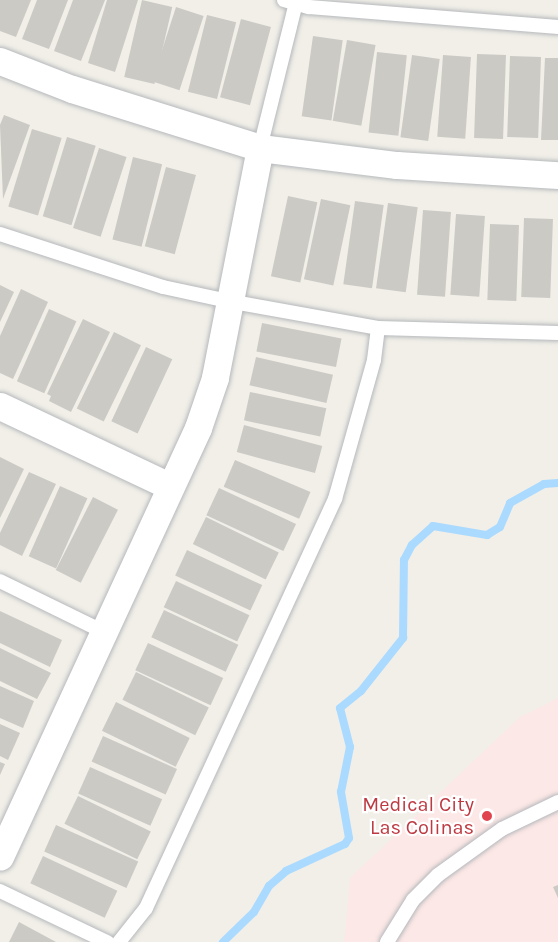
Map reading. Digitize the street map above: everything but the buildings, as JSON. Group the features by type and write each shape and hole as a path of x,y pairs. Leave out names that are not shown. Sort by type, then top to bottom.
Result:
{"street":[{"path":"0,61 72,89 260,148 397,165 558,175"},
{"path":"0,856 169,486 198,428 215,378 228,301 260,148"},
{"path":"0,406 169,486"}],"lane":[{"path":"260,148 290,2 558,27"},
{"path":"0,234 163,287 378,328 558,333"},
{"path":"119,942 146,908 335,499 374,360 378,328"},
{"path":"0,581 104,632"},
{"path":"387,942 413,900 438,875 502,829 558,802"},
{"path":"0,891 107,942"}],"shaded area":[{"name":"Medical City Las Colinas","path":"558,698 558,942 344,942 350,878 520,717"}],"waterway":[{"path":"223,942 254,912 269,886 286,871 345,844 349,838 341,792 350,747 340,708 361,691 403,638 404,560 412,545 433,526 487,535 500,527 510,503 544,484 558,483"}],"place":[{"name":"Medical City Las Colinas","path":"487,816"}]}
